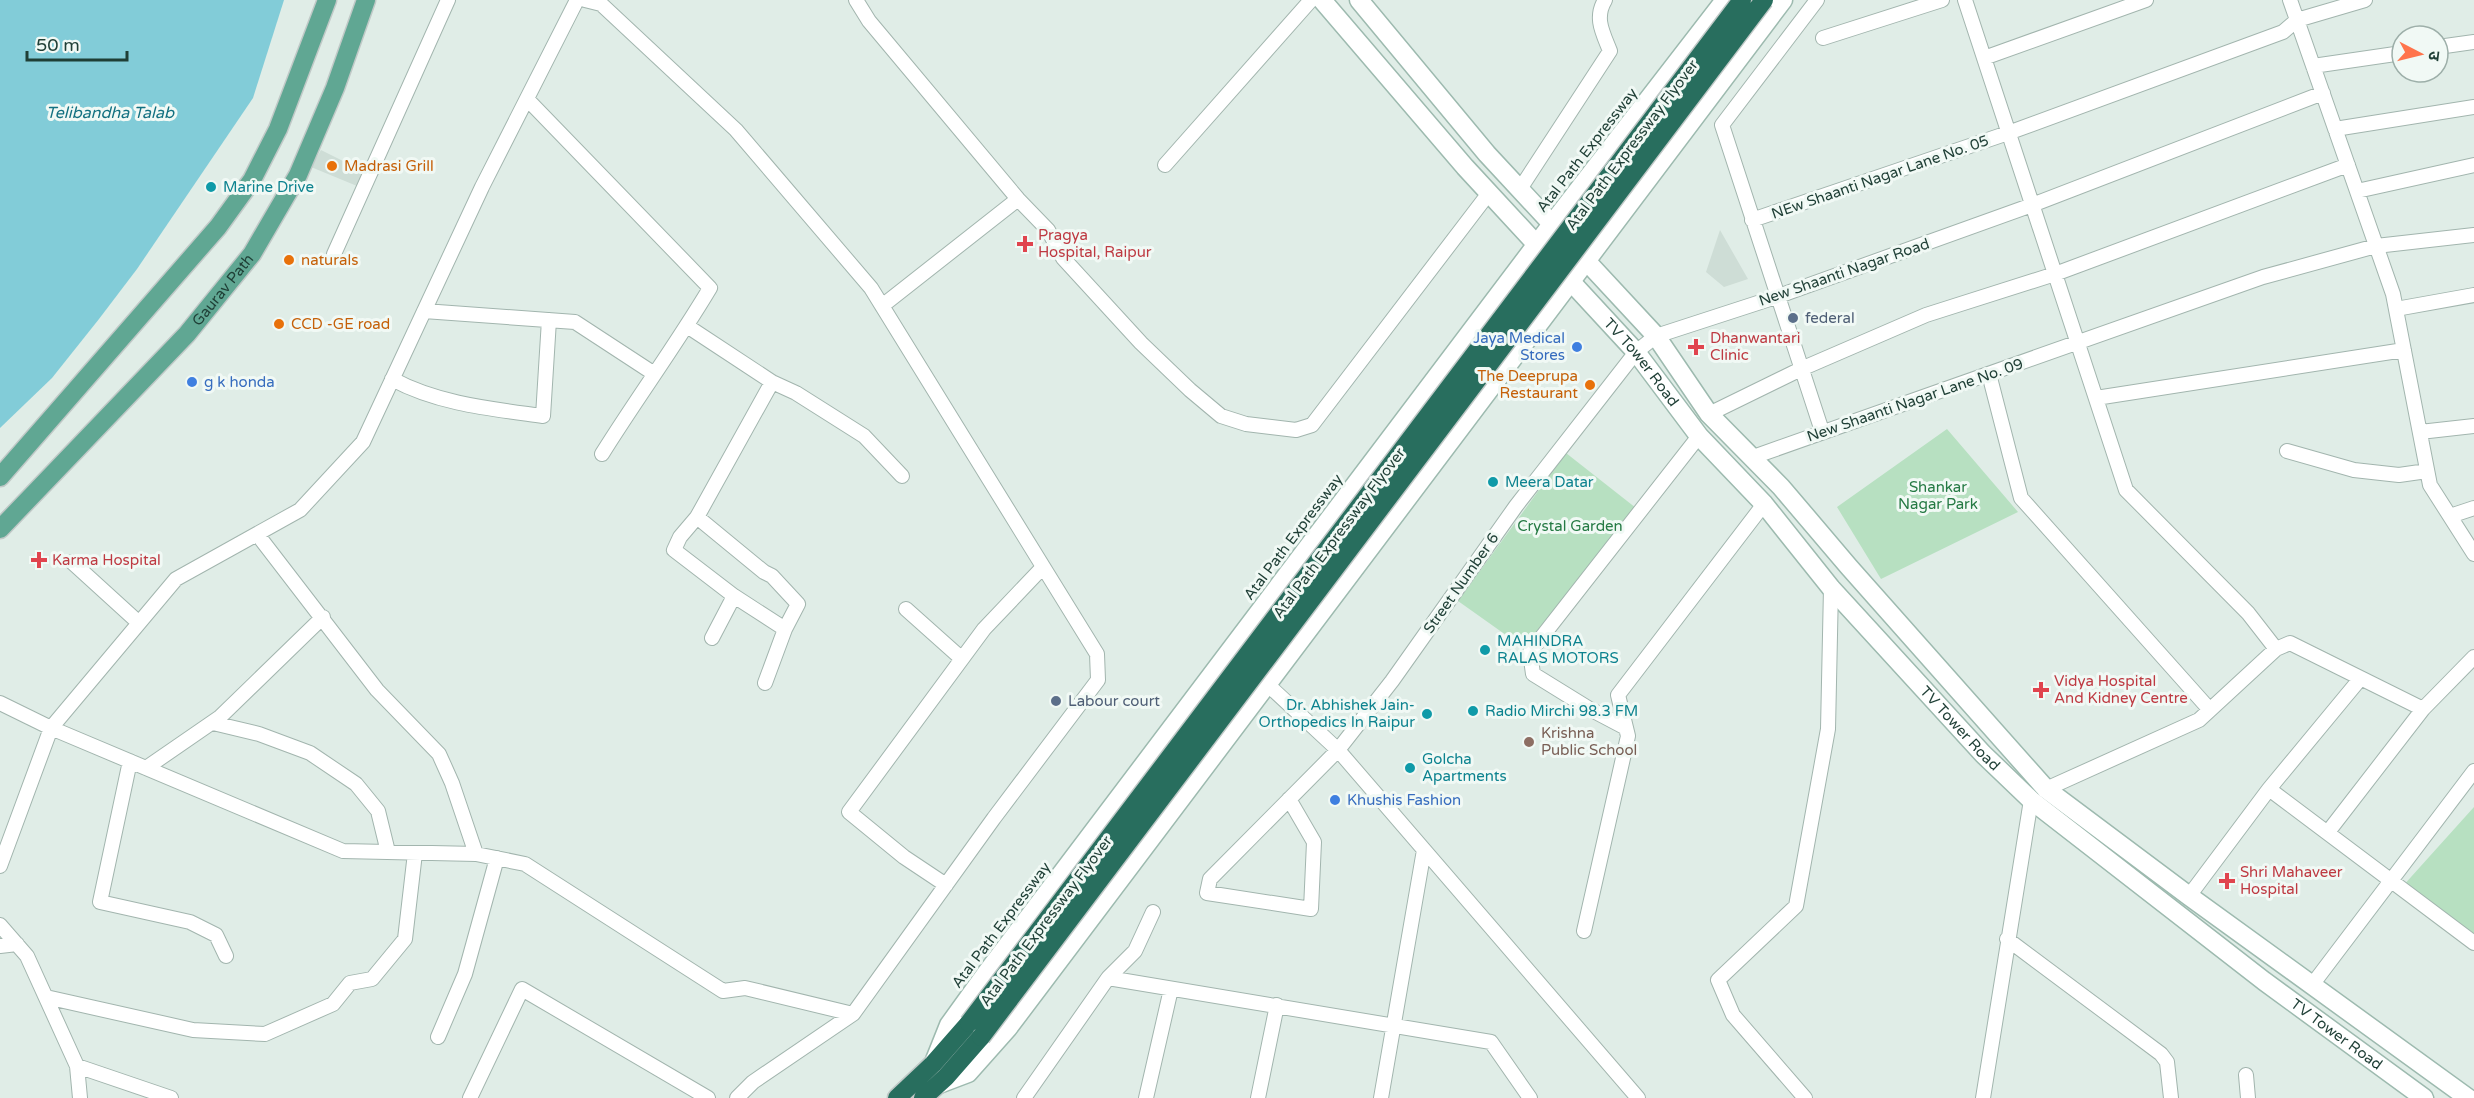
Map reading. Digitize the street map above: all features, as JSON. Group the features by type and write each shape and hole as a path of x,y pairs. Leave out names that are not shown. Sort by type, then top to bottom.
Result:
{"highway":[{"name":"Atal Path Expressway Flyover","path":"939,1084 975,1030 1742,0"},
{"name":"Atal Path Expressway Flyover","path":"933,1064 975,1030 1764,0"},
{"name":"Atal Path Expressway","path":"897,1098 933,1064"},
{"path":"923,1098 939,1084"}],"main road":[{"path":"0,477 218,227 252,180 278,129 327,0"},
{"name":"Gaurav Path","path":"0,528 187,334 252,254 298,175 335,88 366,0"},
{"name":"TV Tower Road","path":"1322,0 1469,171 1573,281 1636,352 1699,436 1764,504 1831,588 1983,754 2189,896 2468,1098"},
{"name":"TV Tower Road","path":"1359,0 1487,154 1656,336 1708,414 1781,486 2039,794 2264,981 2424,1098"},
{"name":"Atal Path Expressway","path":"933,1064 949,1025 985,975 1552,224 1725,0"},
{"path":"939,1084 968,1072 1008,1028 1783,0"},
{"path":"1469,171 1487,154"}],"street":[{"path":"334,254 448,0"},
{"path":"0,866 51,728 176,579 300,510 363,442 424,311 577,0"},
{"path":"585,0 601,3 736,130 871,288 1097,654 1098,680 853,1014 753,1082 737,1098"},
{"path":"856,0 869,21 1018,199 1048,230 1063,258 1141,343 1221,416 1246,424 1296,430 1312,425 1489,193"},
{"path":"1165,165 1311,0"},
{"path":"1520,189 1610,51 1599,21 1599,9 1605,0"},
{"path":"1816,0 1722,125 1776,297 1822,431"},
{"path":"1823,38 1942,0"},
{"path":"1965,0 2126,490 2248,613 2276,649"},
{"path":"1984,58 2146,0"},
{"path":"2290,0 2396,309 2430,485 2474,554"},
{"name":"NEw Shaanti Nagar Lane No. 05","path":"1752,220 2008,134 2283,32 2297,20 2365,0"},
{"path":"2450,45 2474,42"},
{"path":"2313,66 2390,55"},
{"name":"New Shaanti Nagar Road","path":"1656,336 1776,297 2032,205 2323,93"},
{"path":"527,99 710,288 602,453"},
{"path":"2335,129 2474,107"},
{"path":"1708,414 1801,369 1926,315 2055,274 2348,165"},
{"path":"2357,191 2474,165"},
{"path":"882,306 1018,199"},
{"name":"New Shaanti Nagar Lane No. 09","path":"1753,457 2263,277 2376,246 2474,235"},
{"path":"2396,309 2474,295"},
{"path":"424,311 575,322 653,373"},
{"path":"392,379 414,391 484,409 543,416 549,320"},
{"path":"687,326 772,382 796,393 864,436 902,476"},
{"name":"Street Number 6","path":"1289,799 1314,842 1311,909 1207,892 1210,879 1289,799 1338,750 1392,681 1516,506 1636,352 1656,336"},
{"path":"2096,398 2404,350"},
{"path":"1989,374 2021,498 2210,710"},
{"path":"772,382 697,517 680,537 674,550 734,596 785,629"},
{"path":"2420,432 2474,426"},
{"path":"1626,728 1533,674 1530,651 1699,436"},
{"path":"2287,451 2354,470 2399,475 2427,471"},
{"path":"1584,931 1628,736 1618,695 1764,504"},
{"path":"2450,516 2474,508"},
{"path":"697,517 764,572 772,576 798,604 785,629 765,683"},
{"path":"257,534 377,690 439,754 452,783 476,854"},
{"path":"72,562 139,623"},
{"path":"946,885 904,857 849,812 984,629 1043,567"},
{"path":"1805,1098 1733,1015 1718,980 1796,906 1828,729 1831,588"},
{"path":"712,638 734,596"},
{"path":"906,609 962,659"},
{"path":"146,768 213,723 323,617"},
{"path":"1983,1098 2007,939 2039,794 2199,720 2276,649 2290,643 2423,709"},
{"path":"2328,832 2423,709 2474,657"},
{"path":"2189,896 2269,789 2360,679"},
{"path":"1268,684 1338,750 1638,1098"},
{"path":"0,703 51,728 343,851 476,854 525,864 723,991 745,988 853,1014"},
{"path":"213,723 258,734 310,753 356,784 378,811 388,852"},
{"path":"130,761 100,902 189,922 216,935 226,956"},
{"path":"2312,985 2473,775"},
{"path":"2269,789 2474,942"},
{"path":"1382,1098 1424,850"},
{"path":"46,997 193,1030 265,1034 333,1004 350,983 372,979 405,939 415,853"},
{"path":"438,1037 465,974 497,858"},
{"path":"1024,1098 1108,978 1135,951 1153,912"},
{"path":"0,925 27,956 46,997 77,1066 80,1098"},
{"path":"2007,939 2161,1054 2167,1062 2170,1098"},
{"path":"0,946 17,944"},
{"path":"1108,978 1491,1042 1530,1098"},
{"path":"470,1098 522,989 708,1098"},
{"path":"1146,1098 1171,989"},
{"path":"1258,1098 1276,1005"},
{"path":"77,1066 171,1098"},
{"path":"2246,1075 2248,1098"}],"shaded area":[{"path":"321,150 363,171 357,186 311,167"},
{"path":"1720,230 1748,279 1724,287 1706,272"}],"green space":[{"name":"Shankar Nagar Park","path":"1947,429 2018,512 1881,579 1837,507"},
{"name":"Crystal Garden","path":"1566,453 1636,508 1530,652 1458,601"},
{"path":"2474,807 2474,949 2402,887"}],"water":[{"name":"Telibandha Talab","path":"0,0 284,0 253,98 137,269 99,319 52,378 0,428"}],"place":[{"name":"Madrasi Grill","path":"332,166"},
{"name":"Marine Drive","path":"211,187"},
{"name":"Pragya Hospital, Raipur","path":"1025,244"},
{"name":"naturals","path":"289,260"},
{"name":"federal","path":"1793,318"},
{"name":"CCD -GE road","path":"279,324"},
{"name":"Jaya Medical Stores","path":"1577,347"},
{"name":"Dhanwantari Clinic","path":"1696,347"},
{"name":"g k honda","path":"192,382"},
{"name":"The Deeprupa Restaurant","path":"1590,385"},
{"name":"Meera Datar","path":"1493,482"},
{"name":"Karma Hospital","path":"39,560"},
{"name":"MAHINDRA RALAS MOTORS","path":"1485,650"},
{"name":"Vidya Hospital And Kidney Centre","path":"2041,690"},
{"name":"Labour court","path":"1056,701"},
{"name":"Radio Mirchi 98.3 FM","path":"1473,711"},
{"name":"Dr. Abhishek Jain- Orthopedics In Raipur","path":"1427,714"},
{"name":"Krishna Public School","path":"1529,742"},
{"name":"Golcha Apartments","path":"1410,768"},
{"name":"Khushis Fashion","path":"1335,800"},
{"name":"Shri Mahaveer Hospital","path":"2227,881"}]}
